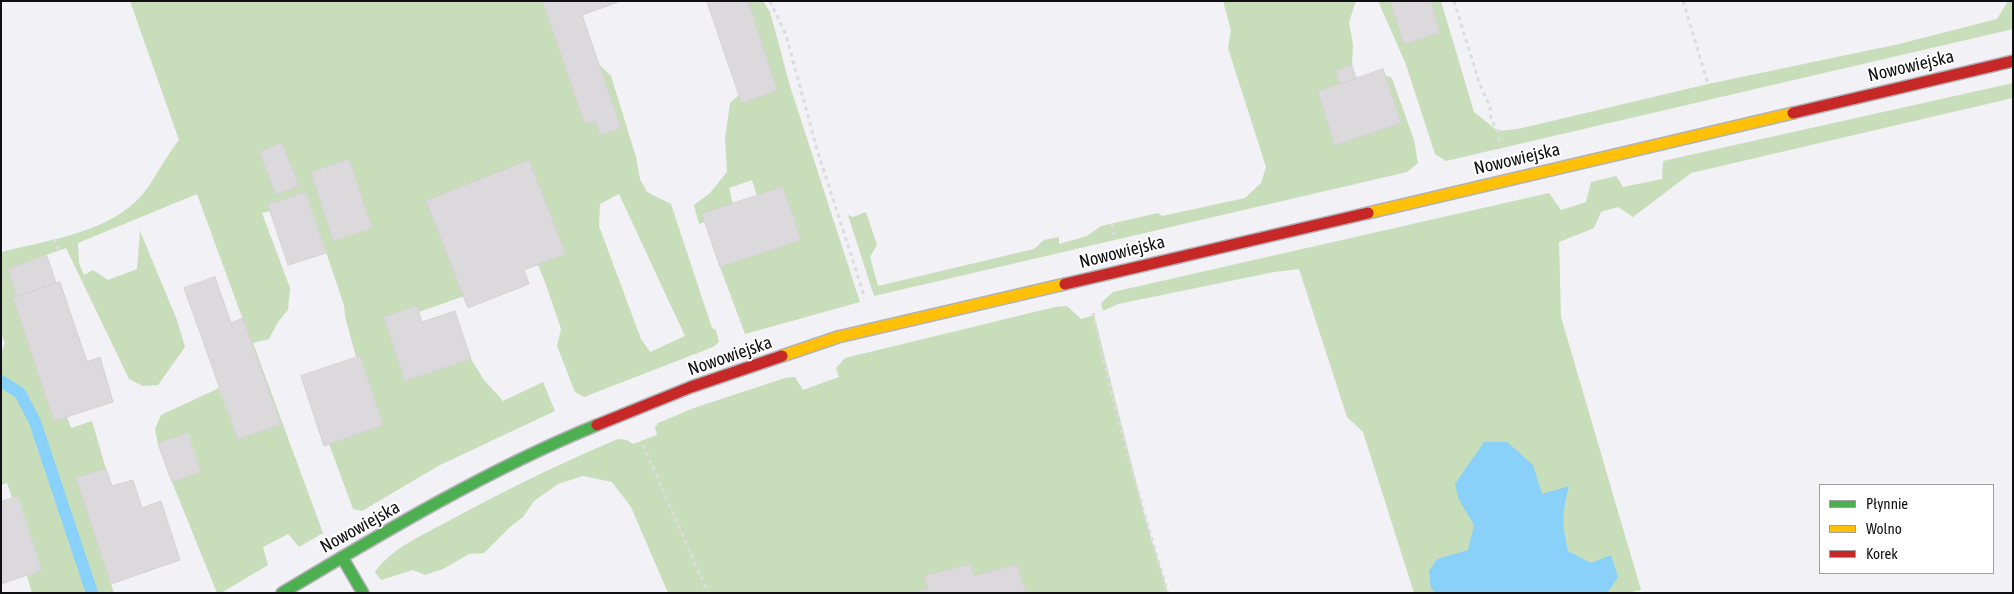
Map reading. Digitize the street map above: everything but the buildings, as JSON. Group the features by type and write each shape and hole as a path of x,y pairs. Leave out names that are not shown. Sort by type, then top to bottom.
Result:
{"street":[{"name":"Nowowiejska","path":"282,593 342,556 545,446 691,387 838,337 2013,61"},
{"path":"342,556 363,593"}],"path":[{"path":"770,1 786,36 818,153 874,329"},
{"path":"1454,1 1479,82 1490,107 1491,120 1498,130 1501,148"},
{"path":"1683,1 1708,84"},
{"path":"1112,224 1116,241"},
{"path":"54,239 59,251"},
{"path":"1086,278 1103,358 1168,593"},
{"path":"629,413 708,593"}],"green space":[{"path":"130,1 543,1 585,123 595,121 601,135 621,128 599,64 611,76 636,157 640,179 647,192 671,204 712,328 716,330 719,342 713,347 584,397 575,392 557,346 561,329 545,282 500,172 427,201 464,296 419,312 417,306 384,317 405,381 471,359 484,380 503,401 543,382 555,411 440,465 362,511 353,509 329,444 383,425 360,356 356,357 344,305 306,193 268,205 270,211 262,213 290,288 288,310 278,322 269,339 253,343 323,533 299,547 288,534 263,547 268,565 221,593 217,593 172,482 201,472 188,433 158,444 155,429 161,415 219,388 238,439 281,424 197,194 78,243 79,263 84,275 93,270 108,280 137,269 140,231 177,320 185,347 158,385 143,386 129,379 66,248 8,269 17,297 14,298 54,421 67,417 71,428 92,421 106,469 76,478 114,593 32,593 27,576 42,570 18,497 12,498 7,483 1,485 1,353 5,343 1,333 1,252 58,239 95,227 113,218 142,195 179,140","holes":["349,160 372,228 334,241 311,172","619,194 685,336 650,352 641,339 599,226 600,204"]},
{"path":"748,1 763,1 770,12 790,86 860,302 745,334 720,267 801,240 783,187 757,196 752,180 729,188 733,204 702,214 705,222 699,224 694,205 710,193 727,172 725,138 730,103 739,95 742,103 777,90"},
{"path":"1223,1 1356,1 1349,22 1353,45 1352,65 1336,71 1340,84 1318,92 1335,145 1401,123 1385,75 1392,78 1414,140 1418,163 1407,172 874,296 848,215 853,217 866,212 877,245 870,257 878,286 1034,249 1044,240 1059,237 1059,244 1087,236 1101,226 1158,213 1162,216 1245,198 1261,183 1266,167 1228,48 1231,30"},
{"path":"1378,1 1391,1 1404,44 1440,33 1431,1 1441,1 1474,112 1498,131 1518,129 1708,84 1899,44 1997,19 2008,1 2013,1 2013,29 1446,161 1435,154 1405,62"},
{"path":"2013,83 2013,98 1691,173 1633,217 1618,207 1601,212 1594,228 1559,242 1561,317 1641,590 1627,593 1414,593 1363,432 1347,417 1299,269 1274,272 1118,304 1103,311 1101,303 1113,292 1549,193 1561,210 1586,202 1591,182 1616,176 1623,187 1662,179 1663,161"},
{"path":"1067,306 1081,319 1094,315 1144,514 1168,593 668,593 631,507 612,482 583,476 558,484 534,501 523,517 511,526 484,553 469,554 443,569 425,575 413,570 381,580 375,572 389,557 406,544 486,501 618,439 627,440 633,444 657,435 655,428 658,423 694,408 785,378 795,377 803,390 839,377 836,368 845,358 1055,307"}],"water":[{"path":"1484,442 1507,442 1533,465 1542,494 1569,486 1564,519 1568,551 1591,563 1611,555 1618,577 1607,593 1436,593 1431,588 1429,571 1437,559 1468,550 1474,525 1459,500 1455,484"}],"waterway":[{"path":"1,381 20,393 35,422 92,593"}],"traffic: fast":[{"path":"282,593 436,503 516,461 597,425"},
{"path":"342,557 363,593"}],"traffic: slow":[{"path":"1368,213 1793,113"},
{"path":"782,356 838,337 1065,284"}],"traffic: jam":[{"path":"1793,113 2013,61"},
{"path":"1065,284 1368,213"},
{"path":"597,425 691,387 782,356"}]}
